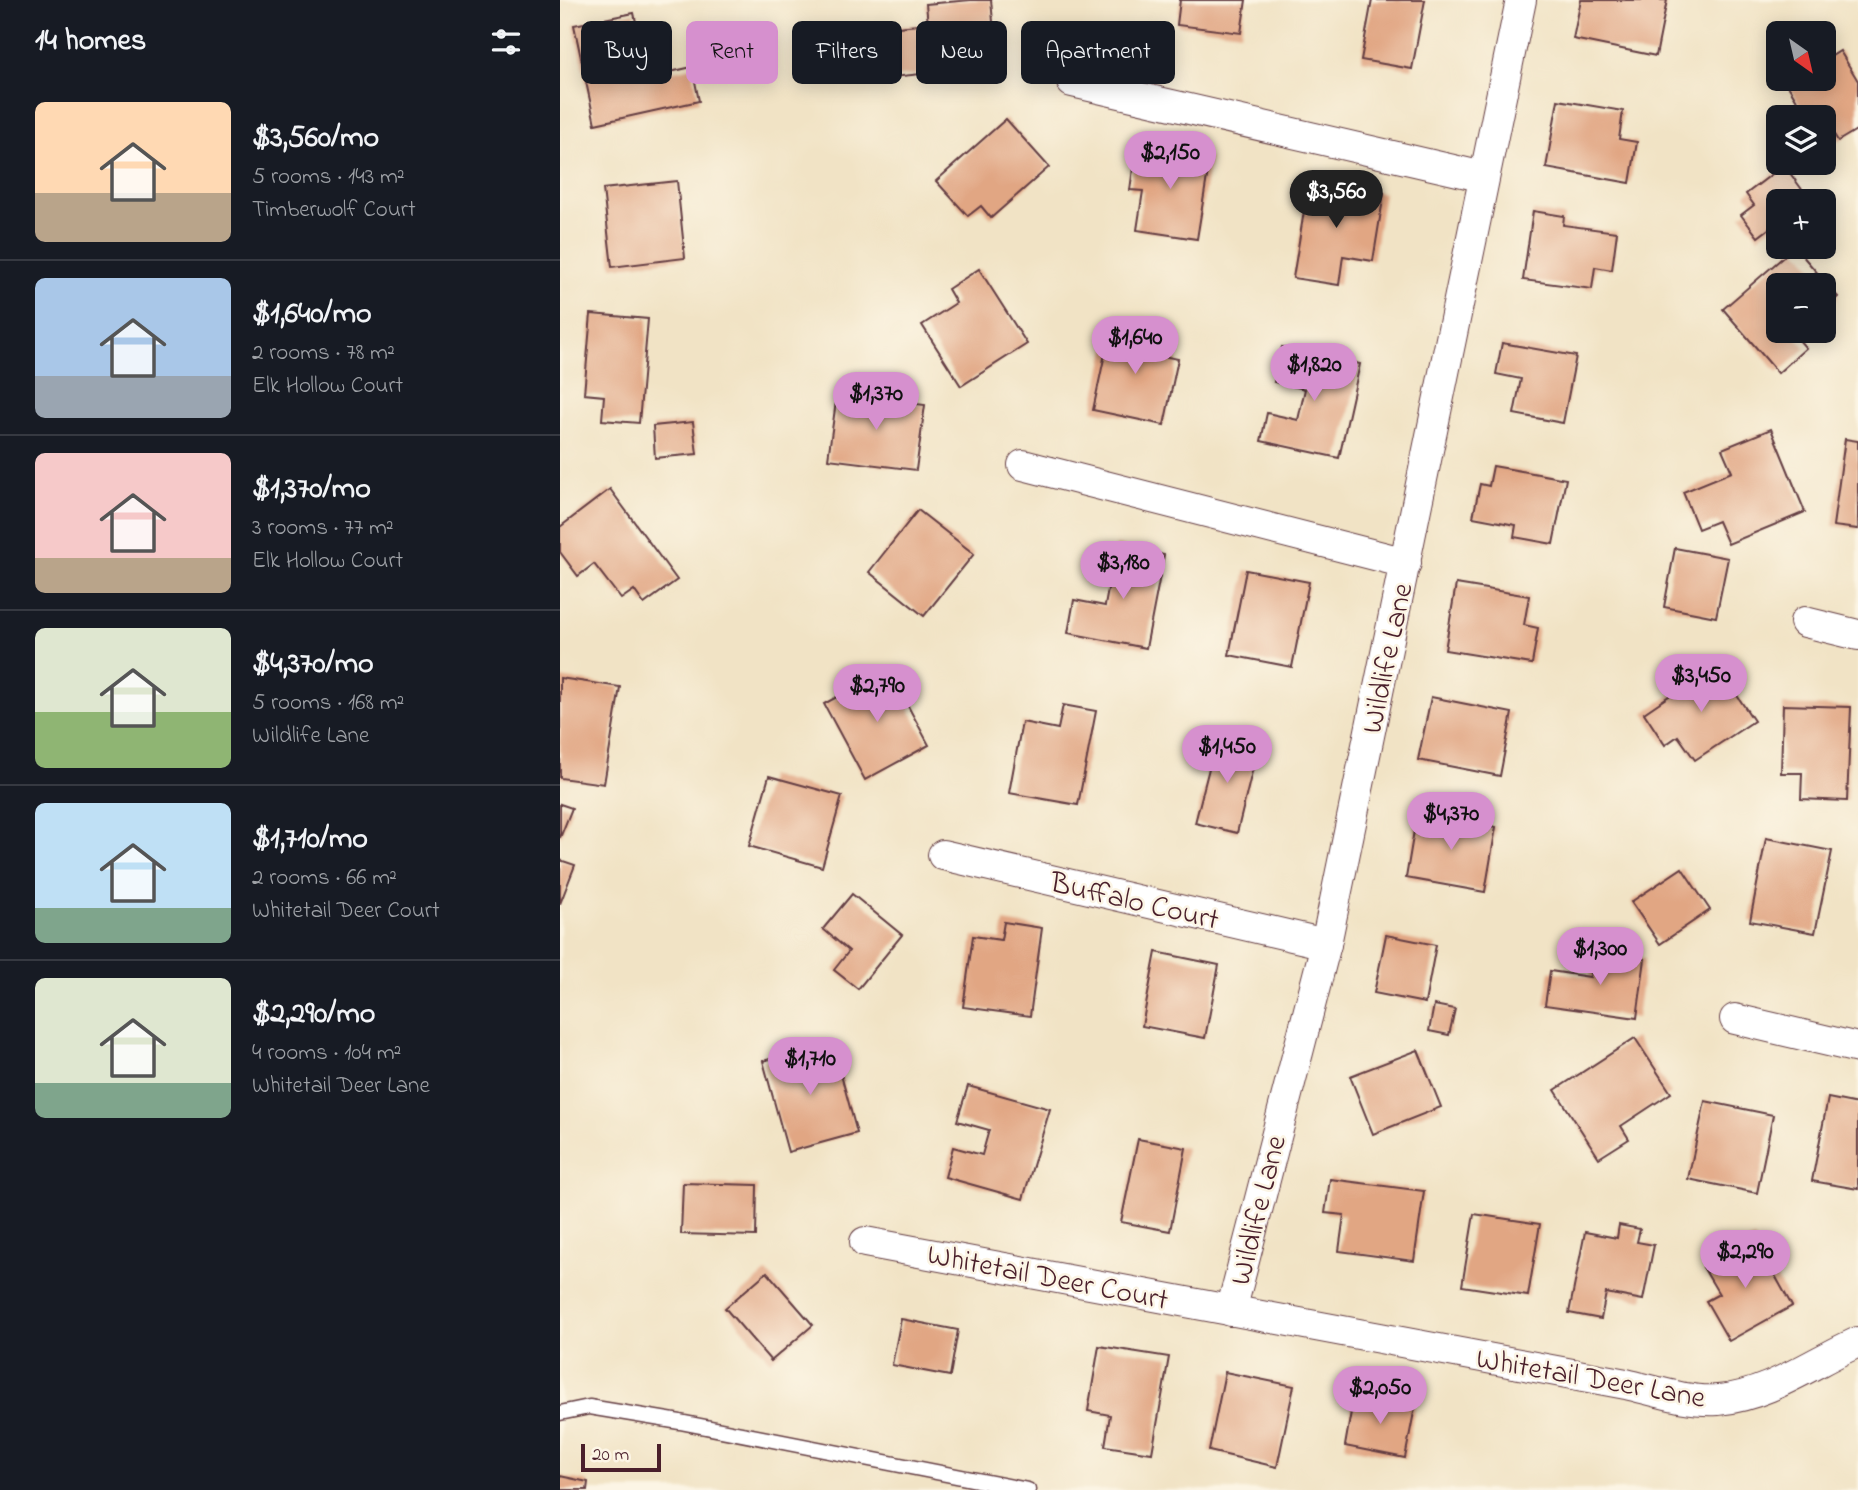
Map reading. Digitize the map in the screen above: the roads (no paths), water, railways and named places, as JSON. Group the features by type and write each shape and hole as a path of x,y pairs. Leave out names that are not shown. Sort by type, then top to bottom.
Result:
{"street":[{"name":"Wildlife Lane","path":"1231,1311 1326,944 1521,0"},
{"path":"1081,84 1484,177"},
{"path":"1023,466 1406,563"},
{"path":"1805,622 1858,635"},
{"name":"Buffalo Court","path":"943,855 1326,944"},
{"path":"1735,1019 1858,1048"},
{"name":"Whitetail Deer Court","path":"864,1242 1231,1311"},
{"name":"Whitetail Deer Lane","path":"1231,1311 1613,1381 1689,1399 1717,1400 1752,1395 1858,1342"}],"lane":[{"path":"560,1413 589,1407 641,1415 1028,1490"}]}
